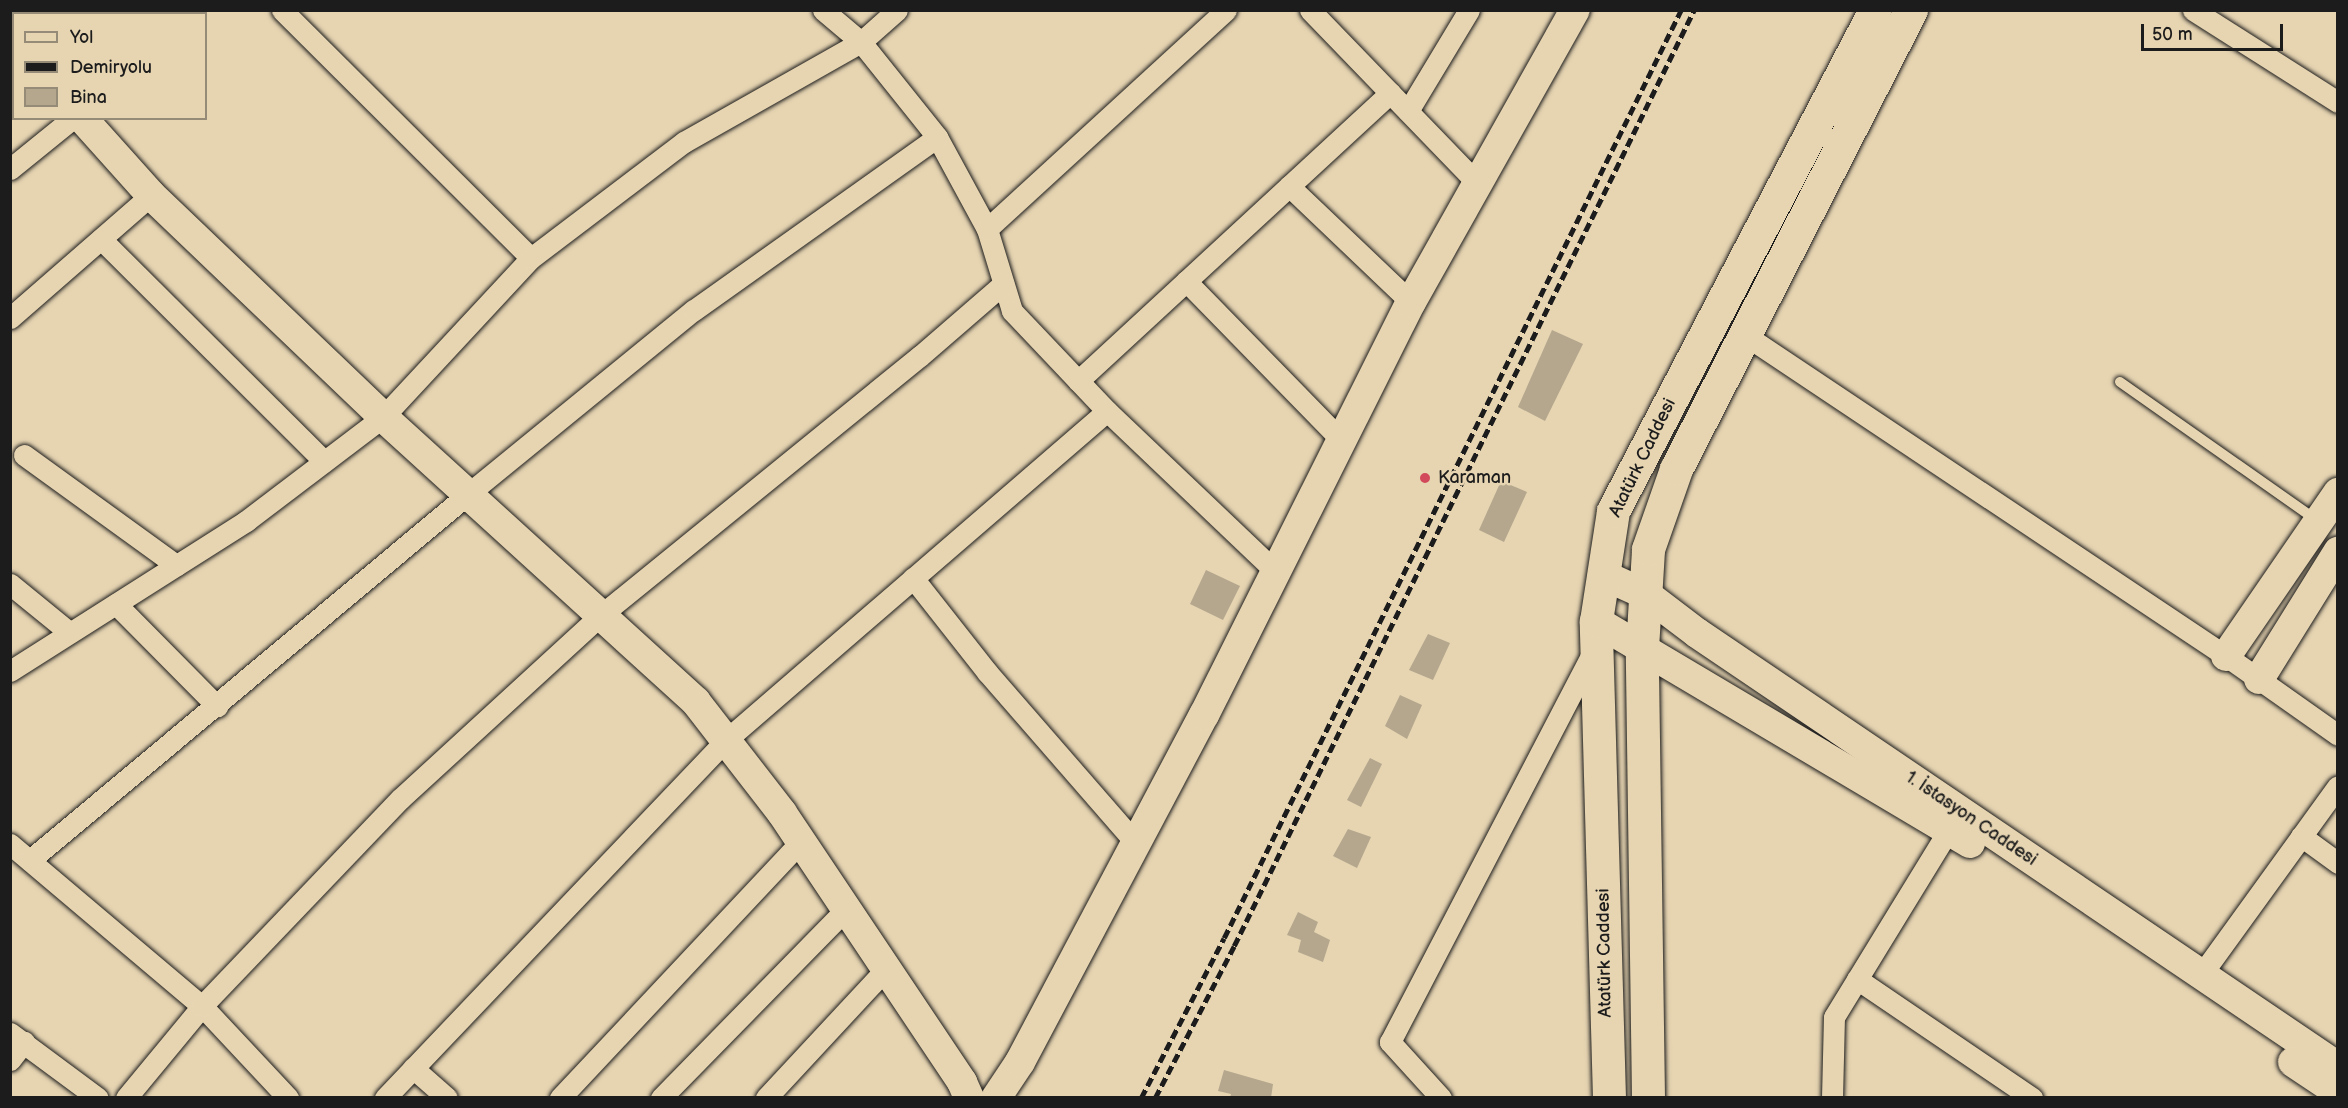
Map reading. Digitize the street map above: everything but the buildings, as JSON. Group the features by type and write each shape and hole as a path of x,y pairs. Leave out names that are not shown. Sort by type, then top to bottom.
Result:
{"highway":[{"name":"Atatürk Caddesi","path":"1609,1098 1597,633 1613,511 1875,10"},
{"name":"Atatürk Caddesi","path":"1648,1098 1642,648 1648,549 1676,469 1911,10"}],"street":[{"path":"282,10 531,258"},
{"path":"823,10 861,42 937,137 987,229 1012,311 1107,411 1276,572"},
{"path":"10,671 246,521 383,417 531,258 684,142 861,42 897,10"},
{"path":"987,229 1226,10"},
{"path":"1310,10 1478,184"},
{"path":"1408,111 1469,10"},
{"path":"996,1098 1020,1062 1204,715 1343,442 1411,302 1575,10"},
{"path":"2193,10 2337,102"},
{"path":"1078,381 1390,93"},
{"path":"10,169 71,120"},
{"path":"84,120 151,195 383,417 696,702 801,841 886,969 963,1092"},
{"path":"30,860 468,494 694,310 937,137"},
{"path":"1289,186 1411,302"},
{"path":"10,318 151,195"},
{"path":"100,239 324,461"},
{"path":"1186,282 1343,442"},
{"path":"126,1098 202,1006 400,799 601,615 911,363 1003,284"},
{"path":"1744,335 2226,656 2337,735"},
{"path":"385,1098 726,740 1107,411"},
{"path":"24,455 176,565"},
{"path":"2226,656 2337,493"},
{"path":"2259,680 2337,552"},
{"name":"1. İstasyon Caddesi","path":"1603,575 1647,595 1697,633 2337,1067"},
{"path":"913,578 987,672 1135,842"},
{"path":"10,584 70,633"},
{"path":"116,604 217,706"},
{"path":"1441,1098 1389,1042 1597,633"},
{"name":"1. İstasyon Caddesi","path":"1597,633 1642,648 1949,829 2337,1092"},
{"path":"2201,975 2337,786"},
{"path":"1832,1098 1834,1017 1949,829"},
{"path":"2301,836 2337,863"},
{"path":"560,1098 801,841"},
{"path":"10,844 202,1006 288,1098"},
{"path":"668,1095 846,909"},
{"path":"766,1098 886,969"},
{"path":"1857,979 2032,1098"},
{"path":"10,1060 17,1038 98,1098"},
{"path":"413,1068 447,1098"}],"lane":[{"path":"2120,382 2318,521"}],"railway":[{"path":"1141,1098 1224,938 1681,10"},
{"path":"1155,1098 1234,946 1694,10"}],"place":[{"name":"Karaman","path":"1425,478"}]}
